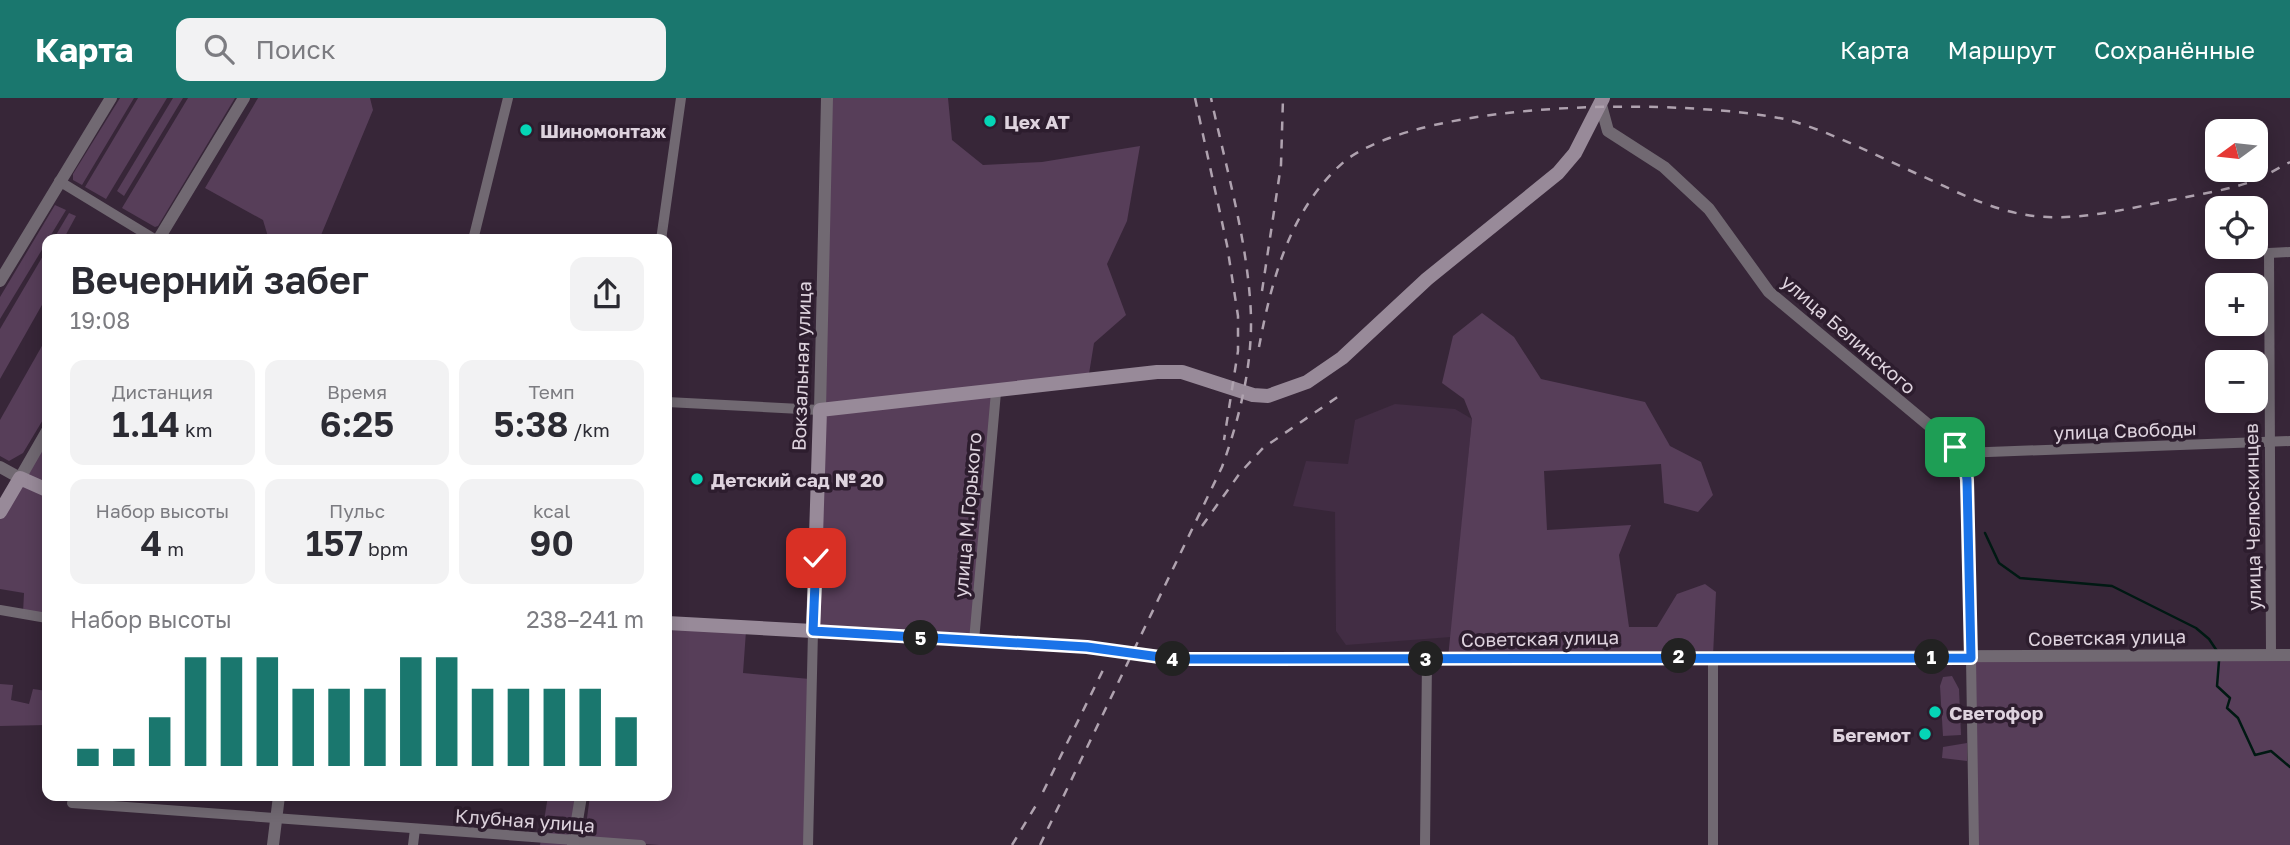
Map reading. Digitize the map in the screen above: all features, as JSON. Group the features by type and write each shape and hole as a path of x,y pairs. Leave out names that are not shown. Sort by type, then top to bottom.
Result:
{"main road":[{"path":"820,410 1169,372 1218,381 1253,395 1268,396 1292,389 1342,358 1427,279 1558,173 1575,153 1602,101"},
{"name":"Вокзальная улица","path":"813,631 820,410"},
{"path":"0,512 20,478 42,488"},
{"name":"Советская улица","path":"672,624 813,631"}],"street":[{"path":"0,281 111,98"},
{"path":"161,234 244,98"},
{"path":"474,234 508,98"},
{"path":"662,234 681,98"},
{"name":"Вокзальная улица","path":"820,410 827,98"},
{"name":"улица Белинского","path":"1602,101 1608,131 1664,167 1709,209 1769,292 1962,453"},
{"path":"59,181 147,234"},
{"name":"улица Челюскинцев","path":"2271,655 2269,253 2290,252"},
{"name":"улица М.Горького","path":"974,641 996,392"},
{"path":"672,402 820,410"},
{"path":"0,467 20,478 42,440"},
{"name":"улица Свободы","path":"1962,453 2290,441"},
{"path":"1962,453 1967,480 1974,845"},
{"path":"0,610 42,617"},
{"name":"Вокзальная улица","path":"808,845 813,631"},
{"name":"Советская улица","path":"813,631 1087,647 1174,659 2290,655"},
{"path":"1713,656 1713,845"},
{"path":"1425,845 1427,659"},
{"path":"274,845 279,801"},
{"path":"574,843 579,801"},
{"name":"Клубная улица","path":"72,803 574,843 641,845"},
{"path":"413,845 415,829"}],"shaded area":[{"path":"120,98 134,98 82,185 73,180 73,174"},
{"path":"138,98 167,98 106,199 85,187"},
{"path":"173,98 183,98 124,196 117,191"},
{"path":"188,98 235,98 155,227 122,208"},
{"path":"258,98 370,98 373,110 321,234 267,234 263,220 205,188"},
{"path":"827,98 948,98 952,140 983,165 1042,162 1140,146 1127,221 1107,264 1126,315 1094,343 1088,380 996,393 974,641 813,631"},
{"path":"55,205 66,210 51,234 42,234 42,250 0,319 0,297"},
{"path":"69,213 76,216 66,234 57,234"},
{"path":"42,258 42,305 0,379 0,329"},
{"path":"1482,313 1514,337 1541,379 1645,402 1670,446 1701,462 1713,495 1698,512 1664,503 1661,464 1544,471 1547,530 1631,525 1619,555 1629,627 1657,627 1677,594 1705,584 1716,592 1713,656 1448,658 1472,419 1464,399 1442,383 1453,336"},
{"path":"42,346 42,421 23,453 9,461 0,456 0,420"},
{"path":"1395,404 1455,409 1472,419 1451,637 1346,645 1336,631 1335,512 1293,506 1306,461 1348,464 1355,420"},
{"path":"42,440 42,617 23,613 24,593 0,589 0,512"},
{"path":"673,624 746,631 743,673 810,679 808,845 659,845 584,840 589,801 672,801"},
{"path":"2290,655 2290,845 1974,845 1971,658"},
{"path":"1952,676 1959,689 1961,735 1943,736 1940,686 1943,677"},
{"path":"0,684 13,685 11,700 29,704 33,689 42,690 42,725 0,726"},
{"path":"1967,743 1967,761 1942,758 1943,747"},
{"path":"547,801 576,801 569,845 540,845"}],"waterway":[{"path":"1985,533 1999,563 2020,578 2112,586 2196,628 2209,639 2217,651"},
{"path":"2219,661 2217,686 2230,698 2227,708 2238,718 2255,755 2271,751 2290,767"}],"railway":[{"path":"1195,98 1227,245 1238,316 1238,351 1224,440"},
{"path":"1040,845 1222,467 1241,406 1250,342 1250,299 1239,223 1211,98"},
{"path":"1262,291 1281,165 1283,98"},
{"path":"1259,347 1277,270 1297,222 1327,179 1346,160 1385,140 1437,125 1497,114 1561,108 1689,108 1789,120 1862,148 1995,207 2034,216 2068,217 2103,213 2226,189 2258,179 2290,162"},
{"path":"1202,526 1240,473 1263,448 1339,396"},
{"path":"1043,792 1106,664"},
{"path":"1012,845 1038,802"}],"place":[{"name":"Цех АТ","path":"990,121"},
{"name":"Шиномонтаж","path":"526,130"},
{"name":"Детский сад № 20","path":"697,479"},
{"name":"Светофор","path":"1935,712"},
{"name":"Бегемот","path":"1925,734"}],"route":[{"path":"816,558 813,631 1087,647 1174,659 1713,656 1971,658 1967,480 1964,458 1955,447"}]}
